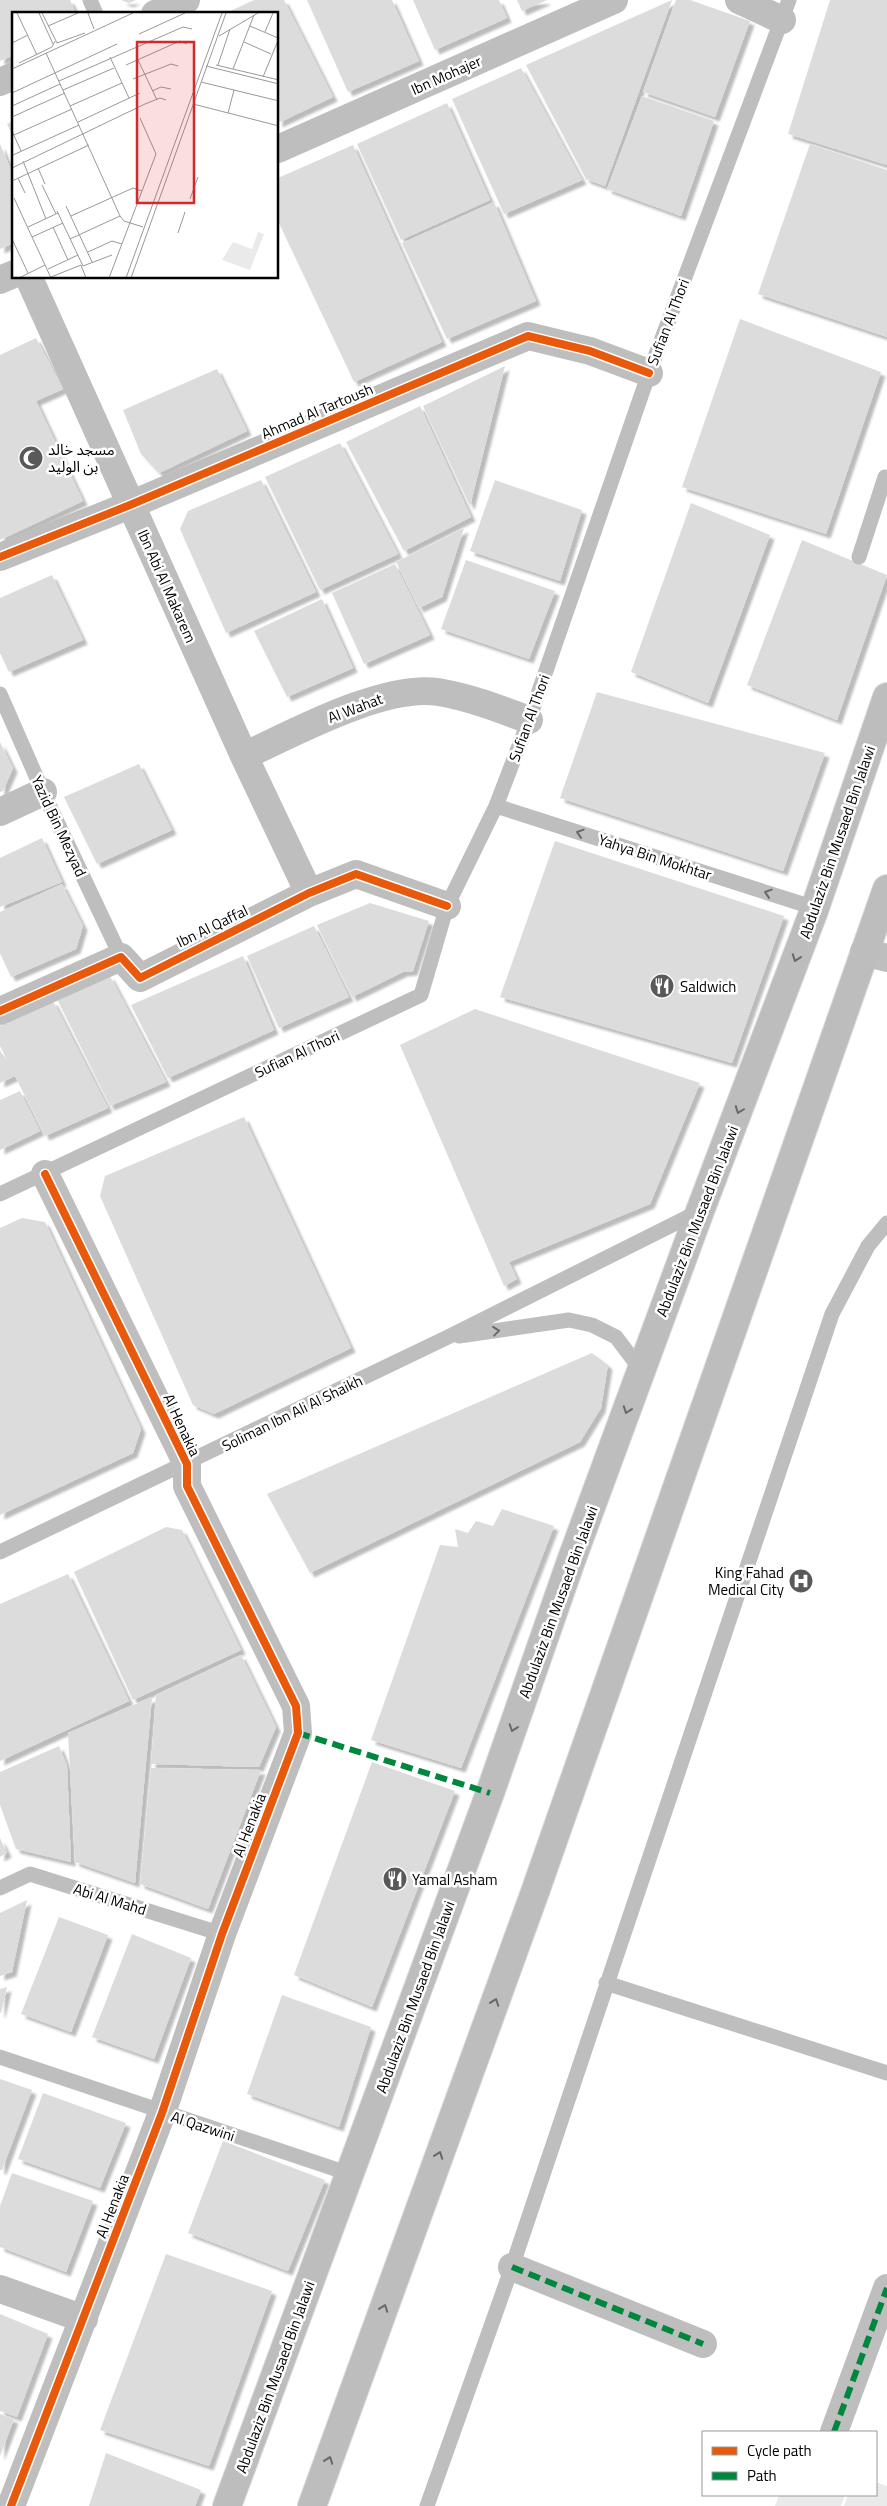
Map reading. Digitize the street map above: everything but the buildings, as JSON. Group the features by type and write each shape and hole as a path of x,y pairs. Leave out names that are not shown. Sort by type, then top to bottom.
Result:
{"main road":[{"name":"Abdulaziz Bin Musaed Bin Jalawi","path":"227,2506 483,1812 700,1211 814,908 887,697"},
{"path":"312,2506 876,955 887,889"}],"street":[{"path":"159,12 186,0"},
{"name":"Ibn Mohajer","path":"279,150 614,0"},
{"path":"739,0 785,10"},
{"path":"0,82 12,77"},
{"path":"0,280 12,275"},
{"name":"Ibn Abi Al Makarem","path":"29,279 244,756 309,893"},
{"name":"Ahmad Al Tartoush","path":"0,557 130,505 528,336 590,351 649,373"},
{"name":"Al Wahat","path":"244,756 382,696 436,692 489,705 529,720"},
{"path":"0,812 43,792"},
{"name":"Ibn Al Qaffal","path":"120,957 140,978 309,893 356,874 447,906"},
{"path":"0,1011 120,957"},
{"name":"Al Henakia","path":"11,2506 162,2113 222,1934 298,1733 299,1725 296,1706 187,1486 187,1464 45,1174"},
{"path":"512,2267 703,2344"},
{"path":"0,2288 84,2319"},
{"path":"834,2431 887,2288"}],"lane":[{"path":"90,0 95,12"},
{"name":"Sufian Al Thori","path":"0,1194 421,995 447,906 496,806 529,720 649,373 785,10"},
{"path":"859,557 886,476"},
{"name":"Yazid Bin Mezyad","path":"0,694 43,792 120,957"},
{"name":"Yahya Bin Mokhtar","path":"496,806 814,908"},
{"name":"Soliman Ibn Ali Al Shaikh","path":"0,1552 187,1464 448,1337 700,1211"},
{"path":"427,2506 512,2267 832,1314 868,1246 887,1223"},
{"name":"Soliman Ibn Ali Al Shaikh","path":"448,1337 569,1320 592,1326 616,1337 642,1370"},
{"name":"Abi Al Mahd","path":"0,1888 30,1874 222,1934"},
{"path":"606,1983 887,2074"},
{"name":"Al Qazwini","path":"0,2057 162,2113 350,2174"}],"shaded area":[{"path":"877,2482 887,2486 887,2506 844,2506 848,2496 877,2496"},
{"path":"779,2496 845,2496 841,2506 775,2506"}],"marked path":[{"path":"298,1733 490,1793"},
{"path":"512,2267 703,2344"},
{"path":"834,2431 887,2288"}],"cycle path":[{"path":"0,557 130,505 528,336 590,351 649,373"},
{"path":"0,1011 121,957 140,978 309,893 356,874 447,906"},
{"path":"11,2506 162,2113 222,1934 298,1733 296,1706 187,1486 187,1464 45,1174"}],"place":[{"name":"مسجد خالد بن الوليد","path":"31,458"},
{"name":"Saldwich","path":"662,986"},
{"name":"King Fahad Medical City","path":"801,1581"},
{"name":"Yamal Asham","path":"395,1879"}]}
